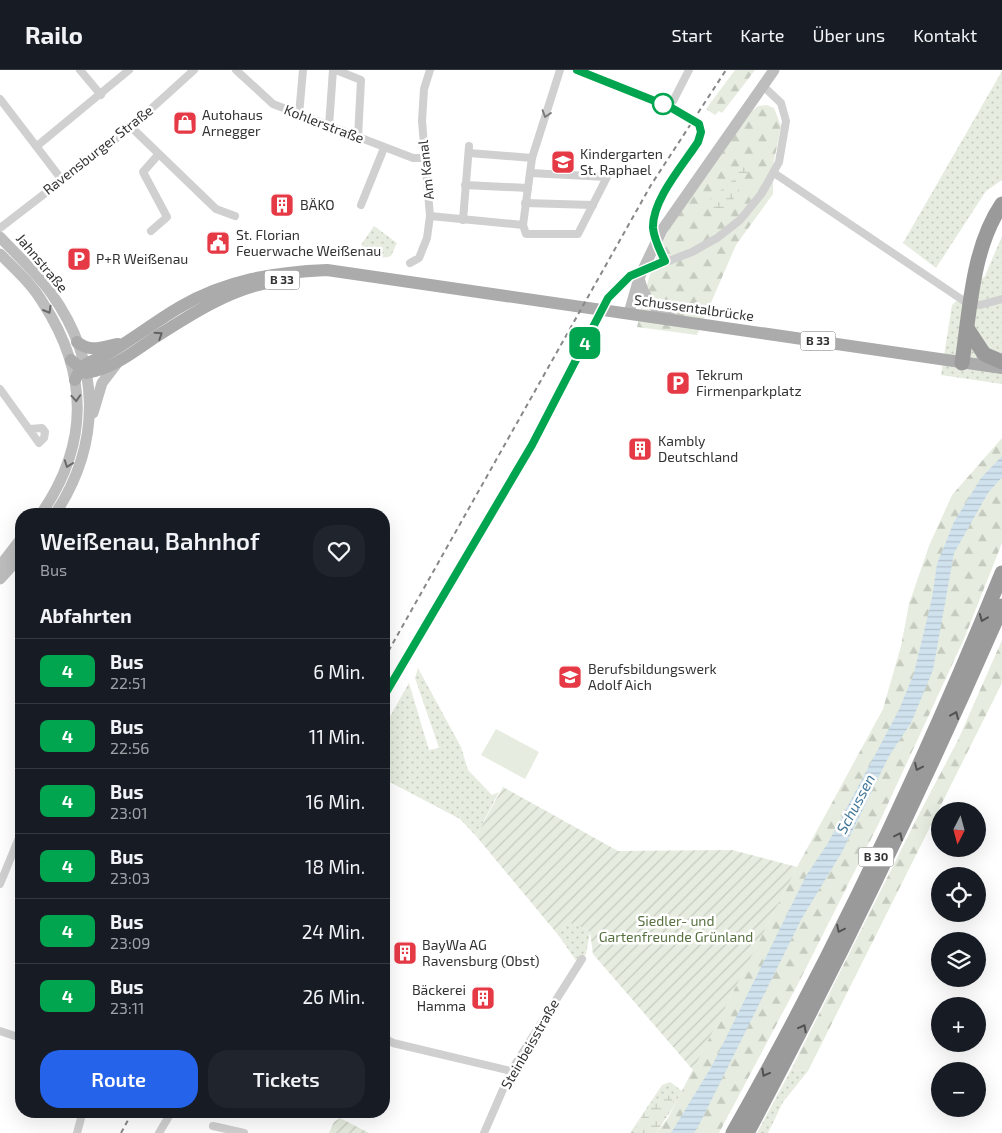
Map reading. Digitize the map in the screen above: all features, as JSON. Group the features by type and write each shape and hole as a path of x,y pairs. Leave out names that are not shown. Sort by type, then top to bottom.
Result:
{"highway":[{"path":"962,363 982,251 988,228 1002,204"},
{"path":"982,251 1002,223"},
{"path":"967,328 984,354 1002,362"},
{"name":"B 30","path":"733,1133 812,985 867,876 945,708 1002,573"},
{"name":"B 30","path":"747,1133 820,995 913,807 1002,606"}],"main road":[{"path":"629,313 639,278 662,230 774,70"},
{"name":"Jahnstraße","path":"0,237 51,293 67,319 77,342 79,369 77,417 70,462 54,496 45,508"},
{"name":"Jahnstraße","path":"0,254 29,283 43,302 56,325 79,369 91,419 86,451 81,465 58,508"},
{"name":"B 33","path":"79,369 108,354 181,306 239,281 295,271 327,270 349,274"},
{"name":"B 33","path":"79,369 98,371 118,362 187,317 242,290 284,279 349,274"},
{"name":"Schussentalbrücke","path":"349,274 1002,368"},
{"path":"639,278 642,293 649,303 674,320"},
{"name":"B 33","path":"77,342 84,348 92,350 125,342"},
{"name":"B 33","path":"91,419 102,383 118,362"},
{"path":"0,566 15,547"},
{"path":"0,579 15,563"}],"street":[{"path":"80,70 100,95"},
{"path":"37,146 129,70"},
{"name":"Ravensburger Straße","path":"0,228 131,127 194,70"},
{"name":"Kohlerstraße","path":"236,70 274,104 384,148 413,158 423,158"},
{"path":"299,115 304,70"},
{"path":"329,126 334,70 361,80 358,137"},
{"name":"Am Kanal","path":"410,263 419,258 427,238 430,216 428,179 423,158 422,121 424,89 430,70"},
{"path":"530,173 607,177 578,234 526,234 523,225 532,158 560,70"},
{"path":"578,70 670,107 688,70"},
{"path":"390,686 532,445 608,298 630,276 700,248 732,226 754,203 774,173 784,142 786,121 781,103 763,86"},
{"path":"0,99 62,180"},
{"path":"131,127 216,209 235,216"},
{"path":"361,205 384,148"},
{"path":"462,220 469,149 532,158"},
{"path":"151,231 167,217 142,172 158,155"},
{"path":"774,173 966,303 980,305 1002,299"},
{"path":"465,185 528,188"},
{"path":"525,203 592,205"},
{"path":"430,216 523,225"},
{"path":"0,389 30,429"},
{"path":"0,884 15,848"},
{"name":"Steinbeisstraße","path":"484,1133 511,1071 582,959"},
{"path":"0,1031 15,1036"},
{"path":"390,1041 511,1071"},
{"path":"77,1133 81,1118"},
{"path":"159,1133 168,1118"},
{"path":"213,1126 244,1133"}],"green space":[{"path":"735,70 755,70 722,113 719,111 715,115 706,109"},
{"path":"1002,71 1002,180 986,191 936,268 903,243"},
{"path":"767,105 774,108 781,126 773,166 773,194 736,245 697,335 637,327 653,266 679,211 751,112 758,106"},
{"path":"747,156 751,165 730,206 713,212 705,203 731,182"},
{"path":"374,226 397,243 391,256 381,258 374,256 361,245"},
{"path":"1002,236 1002,384 941,375 952,305 985,276"},
{"path":"1002,438 1002,543 964,639 880,821 800,980 719,1133 656,1133 668,1118 797,867 883,709 901,646 909,604 929,546 952,495"},
{"path":"1002,640 1002,683 942,802 931,802 931,825 808,1071 791,1070 917,818 958,740"},
{"path":"418,668 461,747 468,770 492,795 499,792 476,836 460,819 390,782 390,716 409,683 429,750 439,748 415,678"},
{"path":"496,729 539,752 525,779 481,755"},
{"name":"Siedler- und Gartenfreunde Grünland","path":"503,787 618,851 732,850 797,867 693,1070 593,954 590,932 568,920 559,936 476,836"},
{"path":"568,920 590,932 586,954 577,962 559,936"},
{"path":"791,1070 808,1071 783,1102 768,1133 757,1133"},
{"path":"670,1082 682,1091 674,1106 672,1098 640,1120 635,1133 630,1133 662,1085"},
{"path":"666,1094 672,1098 674,1106 656,1133 635,1133 646,1110 655,1100"},
{"path":"340,1118 369,1133 329,1133 334,1122"}],"water":[{"name":"Schussen","path":"1002,456 1002,477 988,493 954,553 933,670 911,723 889,756 842,852 802,918 699,1125 694,1133 671,1133 712,1066 806,876 828,843 899,710 914,673 932,598 937,564 954,522 981,478"}],"railway":[{"path":"390,648 651,185 726,70"},
{"path":"121,1133 129,1118"}],"bus line":[{"name":"4","path":"390,685 532,445 608,298 625,279 665,261 653,229 654,216 663,196 698,142 701,132 700,126 696,120 670,107 577,70"}],"place":[{"name":"Autohaus Arnegger","path":"185,123"},
{"name":"Kindergarten St. Raphael","path":"563,162"},
{"name":"BÄKO","path":"282,205"},
{"name":"St. Florian Feuerwache Weißenau","path":"218,243"},
{"name":"P+R Weißenau","path":"79,259"},
{"name":"Tekrum Firmenparkplatz","path":"678,383"},
{"name":"Kambly Deutschland","path":"640,449"},
{"name":"Berufsbildungswerk Adolf Aich","path":"570,677"},
{"name":"BayWa AG Ravensburg (Obst)","path":"405,953"},
{"name":"Bäckerei Hamma","path":"483,998"}]}
